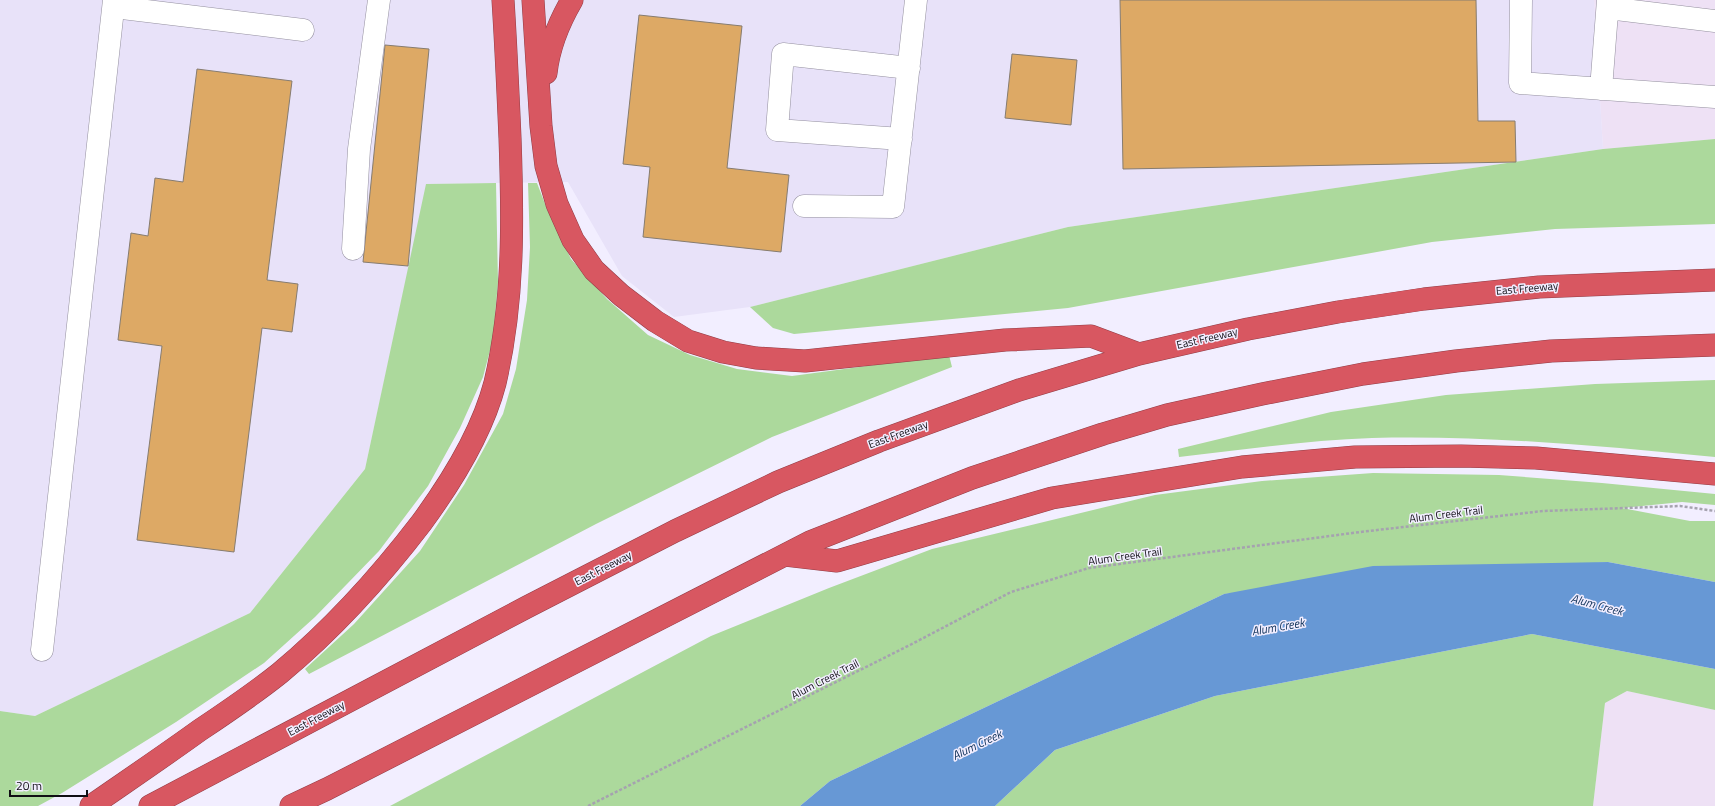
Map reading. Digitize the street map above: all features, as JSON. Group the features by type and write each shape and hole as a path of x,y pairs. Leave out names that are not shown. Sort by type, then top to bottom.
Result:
{"highway":[{"path":"91,806 242,702 280,673 313,643 370,586 404,546 437,501 468,451 482,419 494,385 507,323 512,261 512,198 503,0"},
{"path":"533,0 541,126 546,166 557,204 573,240 594,270 621,295 655,321 688,341 723,352 756,358 805,361 1005,340 1090,336 1139,354"},
{"path":"541,126 549,52 562,16 572,0"},
{"name":"East Freeway","path":"150,806 527,607 675,531 778,482 879,441 1019,390 1139,354 1248,329 1338,312 1424,299 1539,287 1715,280"},
{"path":"290,806 810,542 903,504 1037,455 1167,415 1254,395 1363,374 1456,361 1551,352 1715,345"},
{"path":"785,555 837,561 1052,498 1145,481 1249,466 1355,457 1461,456 1536,458 1715,474"}],"lane":[{"path":"352,249 359,149 379,0"},
{"path":"804,206 893,207 916,0"},
{"path":"1521,0 1520,83 1715,97"},
{"path":"42,650 114,3 303,30"},
{"path":"1601,89 1608,4 1715,21"},
{"path":"900,139 777,130 783,54 908,68"}],"path":[{"name":"Alum Creek Trail","path":"588,806 903,648 1011,592 1089,568 1360,532 1543,511 1680,506 1715,511"}],"shaded area":[{"path":"0,0 1594,0 1603,149 1068,227 750,307 674,317 622,276 568,182 427,184 365,469 250,613 35,716 0,711"},
{"path":"1594,0 1715,0 1715,139 1603,149"},
{"path":"1627,691 1715,710 1715,806 1593,806 1605,703"}],"green space":[{"path":"1715,139 1715,224 1555,229 1432,242 1068,308 794,334 773,328 750,307 1068,227 1603,149"},
{"path":"496,183 498,282 493,339 483,377 460,428 428,486 379,551 315,617 264,663 176,722 62,793 38,806 0,806 0,711 35,716 250,613 365,469 426,184"},
{"path":"528,183 537,183 547,209 571,259 607,299 648,335 690,355 737,369 792,376 949,355 952,367 772,437 596,524 309,674 305,669 354,624 420,551 464,485 503,414 516,369 527,300 530,247"},
{"path":"1715,380 1715,457 1544,442 1458,438 1372,438 1324,441 1179,457 1178,449 1331,412 1446,395 1595,384"},
{"path":"1373,473 1499,475 1715,494 1715,505 1682,502 1622,508 1690,521 1715,521 1715,582 1608,562 1224,594 830,781 800,806 390,806 711,636 829,588 932,549 1155,495 1262,481"},
{"path":"1532,634 1715,669 1715,710 1627,691 1605,703 1593,806 995,806 1055,750 1215,696"}],"water":[{"name":"Alum Creek","path":"1608,562 1715,582 1715,669 1532,634 1215,696 1055,750 995,806 800,806 830,781 1224,594 1373,566"}],"building":[{"path":"1120,0 1476,0 1478,121 1515,121 1516,162 1123,169"},
{"path":"639,15 742,26 727,168 789,175 781,252 643,237 650,167 623,164"},
{"path":"385,45 429,49 408,266 363,262"},
{"path":"1012,54 1077,60 1071,125 1005,118"},
{"path":"197,69 292,81 267,280 298,284 292,332 262,328 234,552 137,540 162,346 118,340 131,233 148,236 155,178 183,182"}]}
